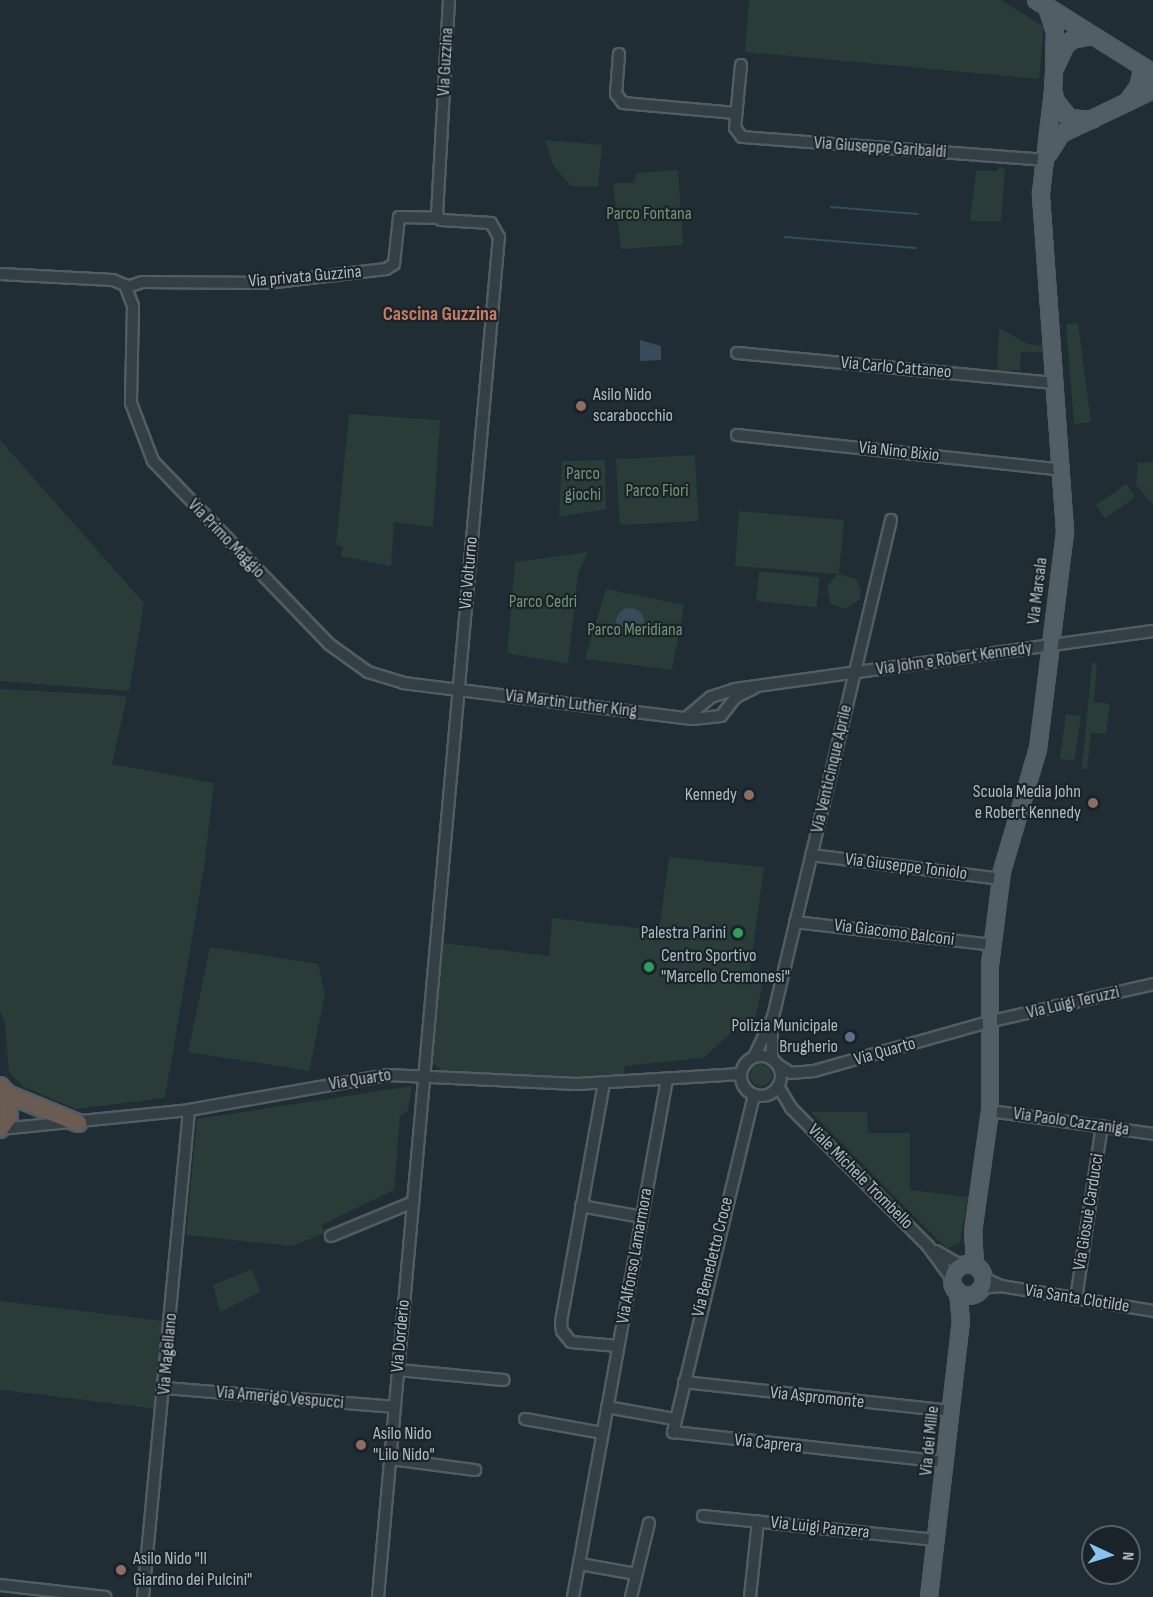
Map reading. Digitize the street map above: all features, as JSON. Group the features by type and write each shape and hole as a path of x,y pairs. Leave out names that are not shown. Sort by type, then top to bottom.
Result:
{"highway":[{"path":"4,1090 78,1123"},
{"path":"0,1129 9,1116 4,1090"}],"main road":[{"path":"1042,3 1148,70 1125,105"},
{"name":"Via Marsala","path":"992,1021 993,945 1001,879 1018,807 1038,748 1065,531 1041,193 1053,91 1055,32 1042,3"},
{"name":"Via Marsala","path":"1054,70 1065,46 1072,40 1094,36"},
{"name":"Via Marsala","path":"1045,160 1062,134 1153,90"},
{"path":"1053,91 1056,102 1070,118 1092,120"},
{"path":"979,1287 955,1286 966,1266 973,1232 990,1111 992,1021"},
{"path":"966,1266 979,1287"},
{"name":"Via dei Mille","path":"931,1597 961,1315 955,1286"},
{"name":"Via dei Mille","path":"961,1315 979,1287"}],"street":[{"name":"Via Guzzina","path":"438,218 449,0"},
{"path":"619,54 616,94 623,103 736,113"},
{"name":"Via Giuseppe Garibaldi","path":"741,65 736,132 745,138 1045,160"},
{"name":"Via privata Guzzina","path":"127,287 142,282 267,283 386,269 394,264 399,217 438,218"},
{"name":"Via Volturno","path":"424,1075 499,237 491,223 438,218"},
{"path":"0,274 113,280 127,287"},
{"name":"Via Primo Maggio","path":"127,287 134,306 131,403 146,449 160,472 340,655 383,678 459,689"},
{"name":"Via Carlo Cattaneo","path":"737,353 1055,383"},
{"name":"Via Nino Bixio","path":"737,435 1062,470"},
{"name":"Via Venticinque Aprile","path":"754,1057 773,1017 891,520"},
{"name":"Via John e Robert Kennedy","path":"710,699 754,688 855,672 1153,631"},
{"path":"710,699 706,712 713,717 726,709 741,693 754,688"},
{"name":"Via Martin Luther King","path":"459,689 683,718 713,717"},
{"path":"683,718 693,715 710,699 723,699 726,709"},
{"name":"Via Giuseppe Toniolo","path":"811,855 1001,879"},
{"name":"Via Giacomo Balconi","path":"795,922 993,945"},
{"name":"Via Luigi Teruzzi","path":"992,1021 1153,984"},
{"name":"Via Venticinque Aprile","path":"773,1017 775,1062"},
{"name":"Via Quarto","path":"775,1062 791,1073 814,1071 992,1021"},
{"path":"754,1057 775,1062 778,1086 757,1095 741,1078 745,1064 754,1057"},
{"name":"Via Quarto","path":"0,1129 78,1123 189,1110 388,1075 424,1075 556,1084 741,1078"},
{"name":"Via Dorderio","path":"378,1597 424,1075"},
{"name":"Via Alfonso Lamarmora","path":"573,1597 667,1079"},
{"path":"604,1083 581,1206 562,1330 572,1342 618,1346"},
{"name":"Viale Michele Trombello","path":"778,1086 791,1108 928,1246 955,1286"},
{"name":"Viale Michele Trombello","path":"757,1095 791,1108"},
{"name":"Via Benedetto Croce","path":"674,1419 757,1095"},
{"name":"Via Magellano","path":"143,1597 165,1389 189,1110"},
{"name":"Via Paolo Cazzaniga","path":"990,1111 1153,1134"},
{"name":"Via Giosuè Carducci","path":"1076,1299 1102,1126"},
{"path":"331,1236 413,1202"},
{"path":"581,1206 642,1217"},
{"name":"Viale Michele Trombello","path":"928,1246 966,1266"},
{"name":"Via Santa Clotilde","path":"979,1287 1001,1286 1153,1311"},
{"path":"398,1370 504,1380"},
{"name":"Via Aspromonte","path":"684,1382 951,1411"},
{"name":"Via Amerigo Vespucci","path":"165,1389 395,1407"},
{"path":"607,1407 674,1419"},
{"path":"525,1419 602,1433"},
{"name":"Via Caprera","path":"674,1419 672,1430 677,1435 945,1462"},
{"path":"390,1459 475,1470"},
{"name":"Via Luigi Panzera","path":"703,1516 936,1540"},
{"path":"750,1597 758,1521"},
{"path":"631,1597 649,1523"},
{"path":"580,1564 636,1574"},
{"path":"0,1585 105,1597"}],"green space":[{"path":"749,0 1001,0 1044,27 1039,79 745,52"},
{"path":"545,140 602,145 598,187 571,186 553,165"},
{"path":"999,167 1005,169 1001,221 970,221 976,171 997,171"},
{"name":"Parco Fontana","path":"678,170 683,245 621,249 613,183 635,183 636,173"},
{"path":"1078,323 1091,422 1074,424 1066,324"},
{"path":"999,328 1028,344 1045,346 1046,352 1021,352 1020,370 997,371"},
{"path":"349,414 440,420 433,527 394,522 391,566 341,556 343,547 336,545"},
{"path":"0,440 144,603 129,691 0,681"},
{"name":"Parco Fiori","path":"695,455 698,521 620,525 616,459"},
{"name":"Parco giochi","path":"605,460 606,509 559,517 562,461"},
{"path":"1153,462 1153,505 1136,485 1138,463"},
{"path":"1126,484 1135,497 1105,518 1096,505"},
{"path":"739,511 844,520 839,574 856,579 861,589 859,600 845,609 830,603 827,586 838,574 735,566"},
{"name":"Parco Cedri","path":"588,552 578,574 568,664 507,653 515,562"},
{"path":"759,571 820,577 817,607 756,601"},
{"name":"Parco Meridiana","path":"606,589 684,605 672,670 585,659"},
{"path":"1092,663 1097,663 1094,702 1110,704 1106,734 1091,733 1087,769 1082,769"},
{"path":"0,689 127,696 112,764 214,783 204,867 165,1098 76,1109 24,1087 9,1072 5,1024 0,1010"},
{"path":"1066,714 1081,716 1075,761 1060,759"},
{"name":"Centro Sportivo \"Marcello Cremonesi\"","path":"669,857 764,867 749,978 764,980 754,1022 730,1034 703,1058 624,1066 625,1077 577,1080 441,1070 433,1063 443,943 549,956 552,918 653,930 660,923"},
{"path":"210,947 318,964 325,995 309,1071 188,1052"},
{"path":"761,1064 769,1067 772,1075 769,1083 761,1086 753,1083 750,1075 753,1067"},
{"path":"412,1086 408,1111 400,1116 394,1190 321,1225 325,1233 293,1246 186,1235 197,1119"},
{"path":"811,1112 867,1112 868,1133 910,1133 910,1190 968,1197 960,1243 948,1248 941,1243"},
{"path":"252,1269 260,1292 220,1312 213,1285"},
{"path":"0,1301 165,1321 154,1409 0,1390"}],"water":[{"path":"640,340 661,346 661,360 640,361"},
{"path":"630,608 640,612 644,622 640,632 630,636 620,632 616,622 620,612"}],"waterway":[{"path":"831,207 918,214"},
{"path":"785,237 916,248"}],"place":[{"name":"Asilo Nido scarabocchio","path":"581,406"},
{"name":"Kennedy","path":"749,795"},
{"name":"Scuola Media John e Robert Kennedy","path":"1093,803"},
{"name":"Palestra Parini","path":"738,933"},
{"name":"Centro Sportivo \"Marcello Cremonesi\"","path":"649,967"},
{"name":"Polizia Municipale Brugherio","path":"850,1037"},
{"name":"Asilo Nido \"Lilo Nido\"","path":"361,1445"},
{"name":"Asilo Nido \"Il Giardino dei Pulcini\"","path":"121,1570"}],"district":[{"name":"Cascina Guzzina","path":"440,314"}]}
